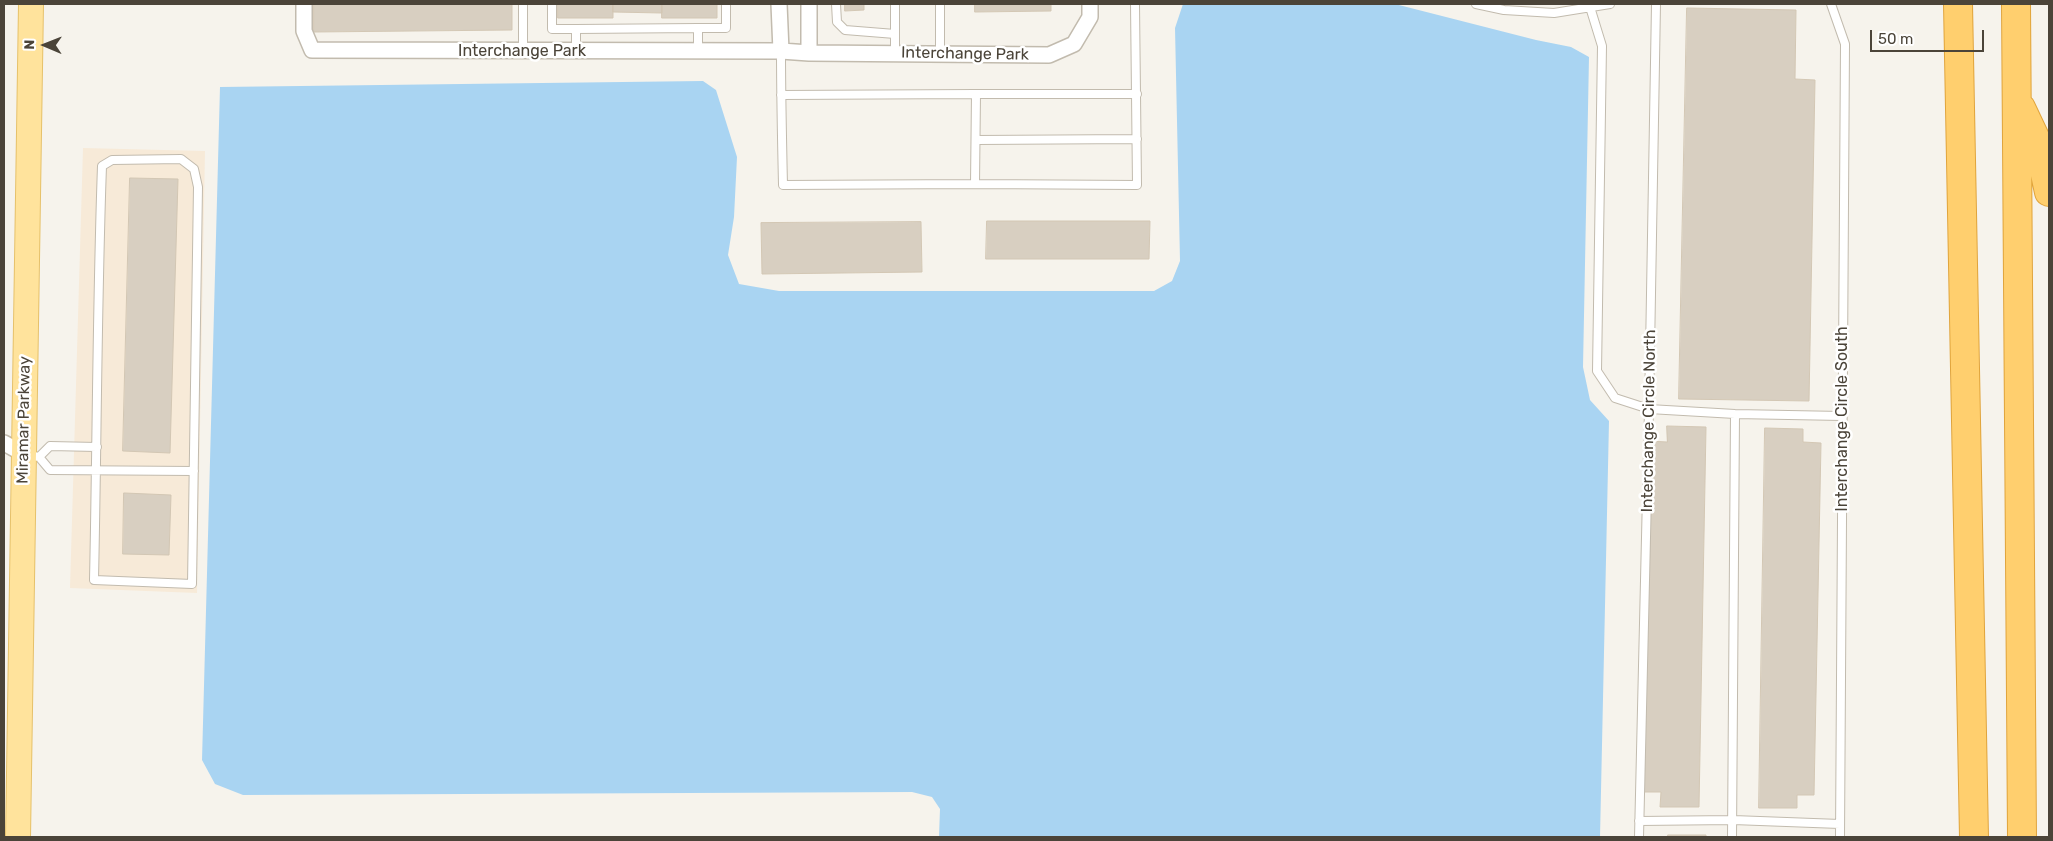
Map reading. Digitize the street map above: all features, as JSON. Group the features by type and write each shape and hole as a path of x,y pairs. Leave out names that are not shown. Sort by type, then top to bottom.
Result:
{"highway":[{"path":"1958,4 1974,837"},
{"path":"2016,4 2022,837"},
{"path":"2017,100 2039,146 2049,192"}],"main road":[{"name":"Miramar Parkway","path":"18,837 18,452 31,4"}],"street":[{"name":"Interchange Park","path":"304,4 304,31 312,50 781,51 809,53 1049,55 1074,44 1090,17 1090,4"},
{"path":"779,4 781,51"},
{"path":"809,4 809,53"}],"lane":[{"path":"523,51 524,4"},
{"path":"552,4 552,29 726,28 726,4"},
{"path":"836,4 837,22 845,30 895,34"},
{"path":"895,4 895,53"},
{"path":"940,4 940,54"},
{"path":"781,51 783,185 1137,185 1135,4"},
{"path":"1476,4 1504,10 1554,13 1610,4"},
{"path":"1582,4 1590,7"},
{"name":"Interchange Circle North","path":"1639,837 1656,4"},
{"name":"Interchange Circle South","path":"1831,4 1845,44 1840,837"},
{"path":"1590,7 1602,46 1597,371 1615,398 1649,410 1842,416"},
{"path":"698,28 698,51"},
{"path":"576,29 576,51"},
{"path":"975,184 976,94"},
{"path":"781,95 1137,94"},
{"path":"976,140 1137,139"},
{"path":"181,159 194,169 198,187 192,584 94,580 96,469 97,302 102,166 112,160 181,159"},
{"path":"1732,837 1735,414"},
{"path":"18,452 50,446 97,447"},
{"path":"18,452 50,470 194,471"},
{"path":"1639,821 1733,820 1840,824"}],"shaded area":[{"path":"83,148 205,151 197,593 70,588"}],"water":[{"path":"1183,4 1395,4 1536,40 1571,47 1589,57 1583,367 1590,400 1609,421 1600,837 939,837 940,809 932,797 912,792 243,795 215,784 202,760 220,87 703,81 716,90 737,157 734,217 728,255 739,284 779,291 1154,291 1172,281 1180,261 1175,28"}],"building":[{"path":"314,4 512,4 512,30 314,32"},
{"path":"558,4 613,4 613,18 558,18"},
{"path":"613,4 662,4 662,13 613,12"},
{"path":"662,4 717,4 717,18 662,18"},
{"path":"845,4 864,4 864,10 845,11"},
{"path":"975,4 1051,4 1051,11 975,12"},
{"path":"1687,8 1796,10 1795,79 1815,80 1809,401 1679,399"},
{"path":"130,178 178,179 170,453 123,451"},
{"path":"987,221 1150,221 1149,259 986,259"},
{"path":"921,222 922,272 762,274 761,223"},
{"path":"1667,426 1706,427 1699,807 1660,807 1661,792 1642,792 1649,441 1667,442"},
{"path":"1765,428 1803,429 1803,442 1821,443 1814,795 1797,795 1797,808 1759,808"},
{"path":"124,493 171,495 169,555 123,554"},
{"path":"1668,835 1706,835 1706,837 1668,837"}]}
